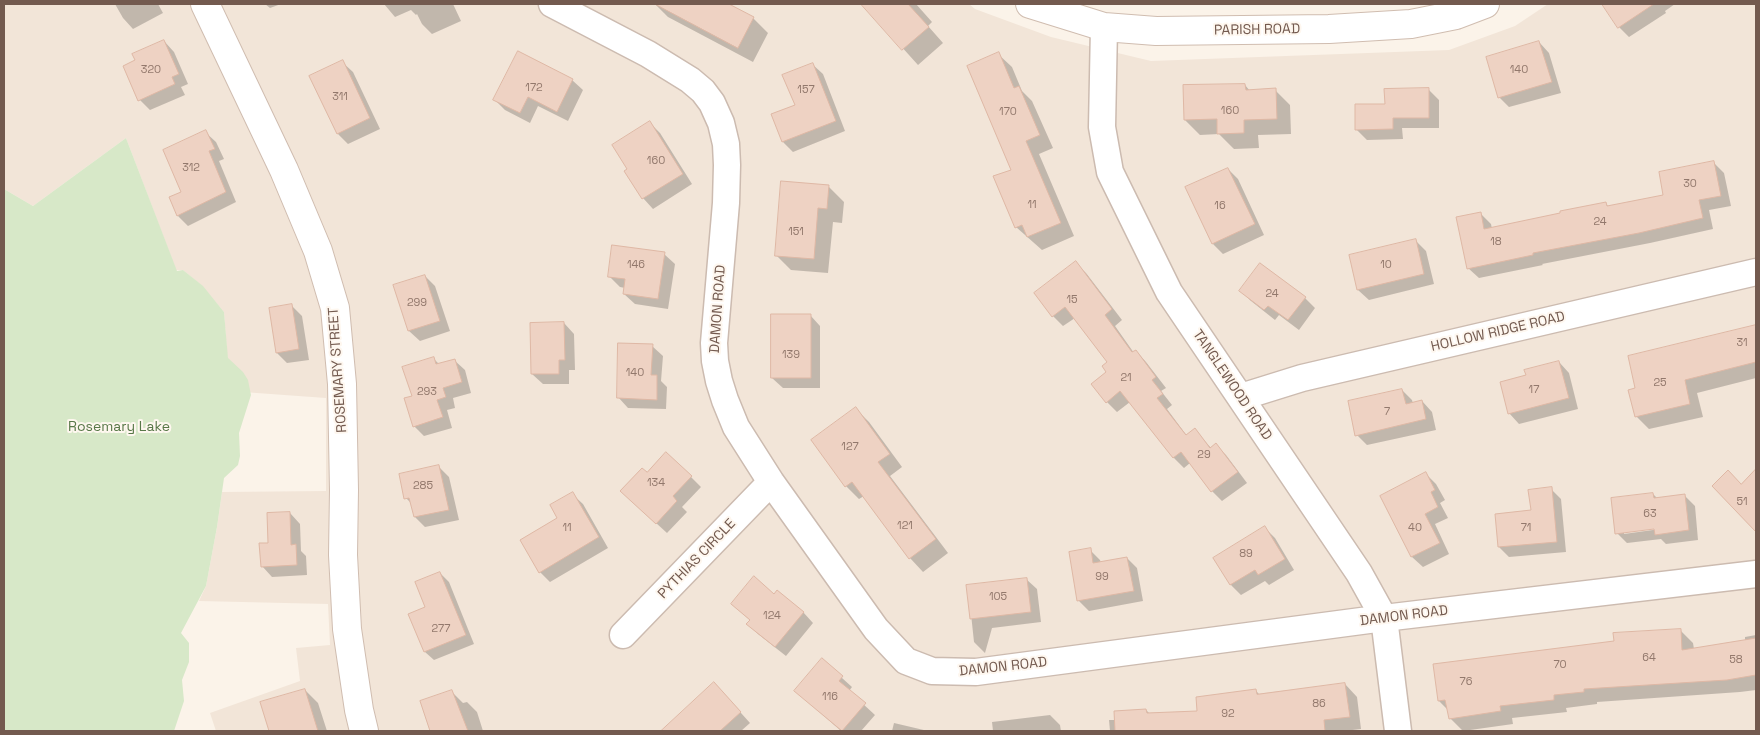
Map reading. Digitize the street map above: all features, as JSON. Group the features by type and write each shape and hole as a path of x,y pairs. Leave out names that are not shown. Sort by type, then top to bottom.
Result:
{"street":[{"name":"ROSEMARY STREET","path":"204,4 284,170 318,251 335,308 342,384 343,555 347,629 364,731"},
{"name":"DAMON ROAD","path":"552,4 656,59 690,80 703,91 712,103 721,123 726,144 727,165 726,203 714,342 714,361 725,400 736,427 771,482 876,629 906,661 932,671 976,672 1384,618 1756,574"},
{"name":"PARISH ROAD","path":"1030,4 1104,27 1156,31 1329,28 1411,24 1456,15 1485,4"},
{"name":"TANGLEWOOD ROAD","path":"1104,27 1102,127 1110,172 1169,292 1359,573 1384,618 1398,731"},
{"name":"HOLLOW RIDGE ROAD","path":"1241,396 1302,378 1756,272"},
{"name":"PYTHIAS CIRCLE","path":"622,635 771,482"}],"shaded area":[{"path":"4,4 969,4 975,9 1051,37 1151,61 1449,50 1515,26 1548,4 1756,4 1756,731 216,731 210,713 300,681 296,648 330,645 328,604 199,601 206,586 222,492 326,491 326,398 229,391 224,312 202,286 183,270 176,270 126,138 33,206 4,189"}],"green space":[{"name":"Rosemary Lake","path":"126,138 177,271 183,270 203,286 224,312 228,358 243,372 248,380 251,395 239,433 240,456 238,465 224,478 206,586 181,633 189,643 189,662 182,680 184,701 174,731 4,731 4,189 33,206"}],"building":[{"path":"655,4 729,4 754,17 738,48"},
{"path":"861,4 908,4 929,27 902,50"},
{"path":"1602,4 1654,4 1618,28"},
{"path":"164,40 179,74 172,77 175,84 138,101 123,66 135,60 132,54"},
{"path":"1539,41 1552,82 1498,98 1486,57"},
{"path":"518,51 573,79 557,112 528,97 520,113 493,100"},
{"path":"999,52 1014,88 1019,86 1040,135 1026,141 1061,223 1027,237 1022,225 1015,228 993,176 1011,170 967,66"},
{"path":"343,60 370,118 337,134 309,76"},
{"path":"813,63 836,121 782,142 771,114 795,105 782,75"},
{"path":"1245,84 1246,90 1276,88 1277,119 1244,120 1244,133 1217,134 1217,119 1184,120 1183,85"},
{"path":"1429,88 1429,118 1393,118 1393,129 1355,130 1355,104 1385,104 1384,89"},
{"path":"650,121 683,174 642,199 624,171 627,169 612,145"},
{"path":"206,130 215,149 209,151 226,192 177,216 169,197 181,192 163,150"},
{"path":"1714,161 1721,196 1699,200 1703,218 1639,233 1533,253 1533,255 1467,269 1456,217 1481,212 1484,229 1606,202 1607,206 1663,195 1659,172"},
{"path":"1228,168 1255,224 1212,244 1185,187"},
{"path":"781,181 829,185 827,209 818,208 814,259 775,256"},
{"path":"1416,239 1424,274 1357,290 1349,255"},
{"path":"612,245 665,252 658,299 623,294 625,279 608,277"},
{"path":"1076,261 1112,309 1105,315 1132,352 1136,350 1156,377 1152,380 1163,394 1157,398 1186,435 1195,428 1210,448 1216,443 1238,472 1211,492 1181,452 1173,458 1120,391 1106,403 1091,384 1106,372 1102,366 1107,362 1065,307 1052,317 1034,293"},
{"path":"1260,263 1306,297 1288,320 1268,306 1264,310 1239,291"},
{"path":"425,275 440,321 408,331 393,285"},
{"path":"292,304 299,349 276,353 269,308"},
{"path":"771,314 811,314 811,378 771,378"},
{"path":"564,322 565,360 559,360 559,374 531,374 530,323"},
{"path":"1756,325 1756,362 1685,380 1690,404 1635,417 1628,390 1635,388 1628,356"},
{"path":"618,343 653,344 651,375 657,375 657,400 617,398"},
{"path":"434,357 436,364 455,359 462,382 443,388 446,397 437,400 443,417 413,427 404,398 412,396 402,367"},
{"path":"1559,361 1569,398 1508,414 1500,382 1526,375 1524,370"},
{"path":"1402,389 1406,404 1422,400 1426,419 1355,436 1348,401"},
{"path":"856,407 890,454 878,462 936,539 909,559 852,482 845,487 811,440"},
{"path":"666,452 692,476 673,496 677,501 656,524 620,491 642,468 647,472"},
{"path":"439,465 449,510 414,517 409,498 404,499 399,474"},
{"path":"1756,469 1756,532 1712,486 1728,470 1741,484"},
{"path":"1426,472 1435,490 1431,492 1438,507 1425,514 1440,543 1411,557 1380,496"},
{"path":"1552,487 1557,542 1498,547 1495,514 1531,510 1528,490"},
{"path":"573,492 599,537 539,573 520,540 557,518 550,505"},
{"path":"1653,493 1654,498 1685,494 1689,530 1655,535 1654,529 1615,534 1611,498"},
{"path":"290,512 291,545 296,544 297,565 261,567 259,543 268,543 267,513"},
{"path":"1265,526 1285,559 1258,575 1255,570 1230,585 1213,558"},
{"path":"1091,548 1093,563 1127,557 1134,591 1077,601 1069,552"},
{"path":"440,572 466,635 424,652 408,614 425,607 415,582"},
{"path":"754,576 774,594 777,590 804,612 775,647 746,624 750,620 731,604"},
{"path":"1027,578 1031,612 970,619 966,585"},
{"path":"1681,629 1682,650 1756,638 1756,675 1727,680 1584,689 1584,692 1554,695 1554,700 1500,706 1501,711 1449,719 1445,700 1438,701 1433,664 1614,641 1613,633"},
{"path":"822,658 843,676 839,681 866,703 842,731 794,691"},
{"path":"714,682 741,712 720,731 661,731"},
{"path":"1345,683 1350,717 1324,720 1325,731 1115,731 1114,711 1146,709 1147,713 1197,711 1196,697 1256,689 1257,694"},
{"path":"305,689 318,731 269,731 260,702"},
{"path":"452,690 468,731 430,731 420,701"}]}
